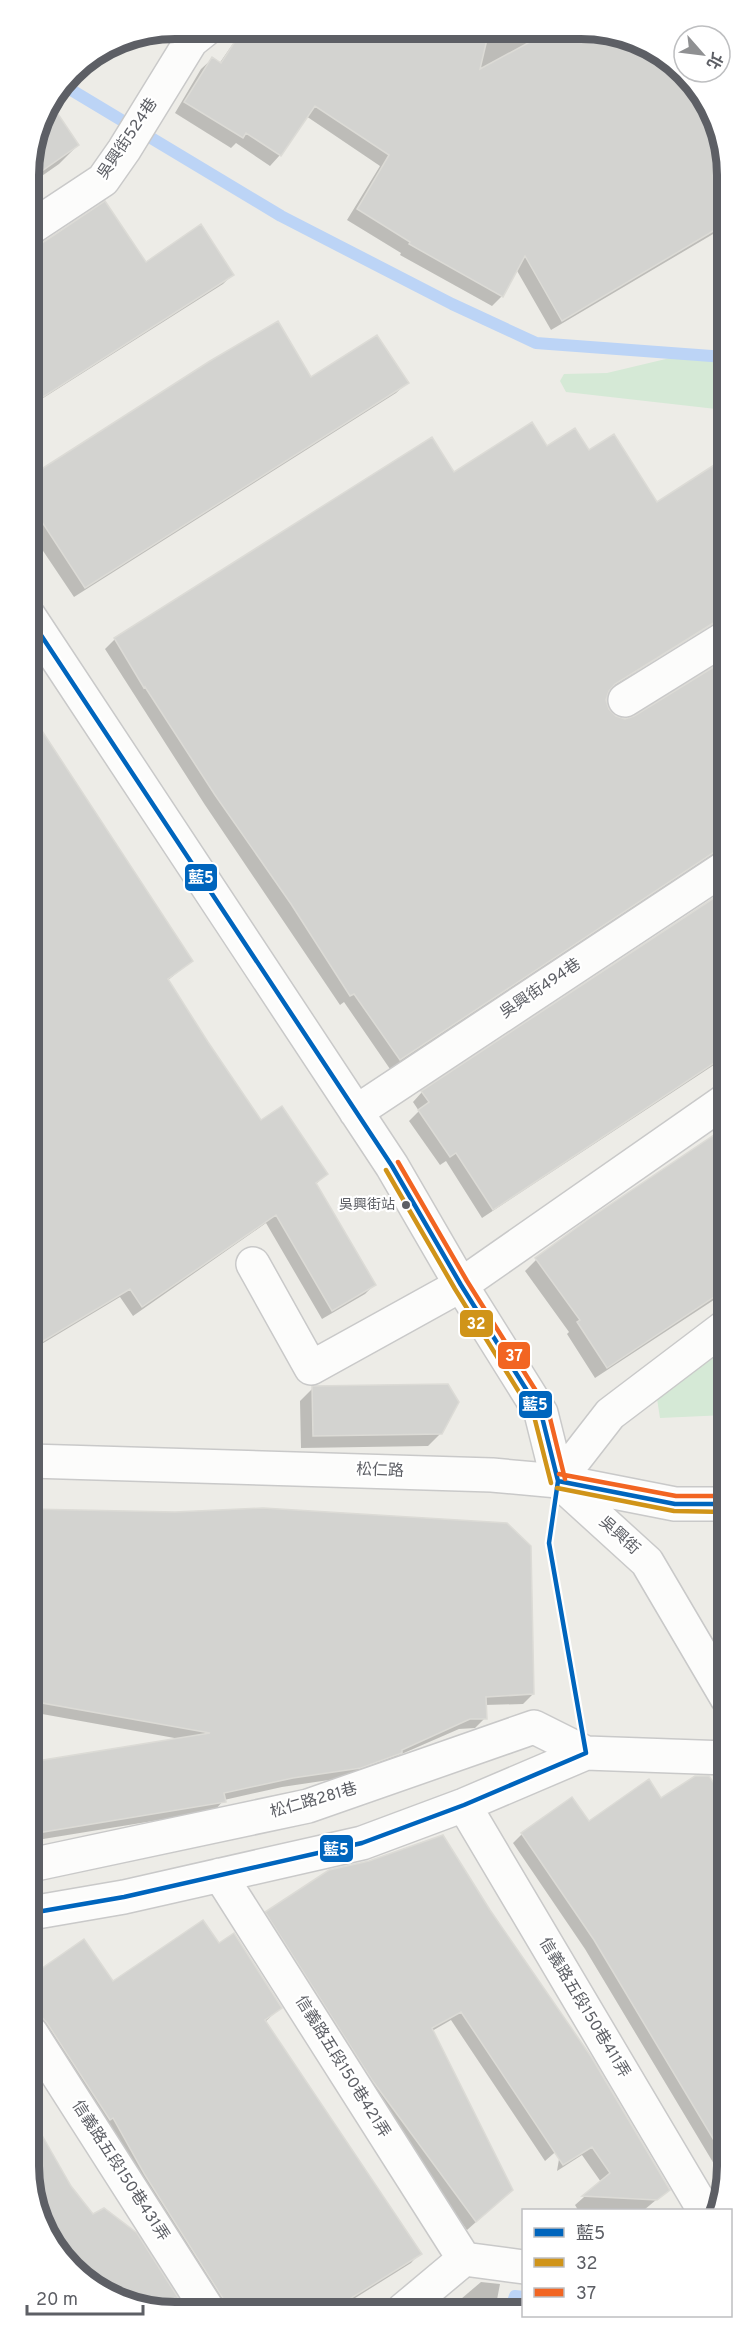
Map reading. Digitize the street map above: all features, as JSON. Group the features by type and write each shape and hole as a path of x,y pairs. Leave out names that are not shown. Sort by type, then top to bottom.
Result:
{"street":[{"name":"吳興街524巷","path":"39,222 102,180 124,150 194,39"},
{"path":"39,631 392,1166 460,1285 541,1413 558,1481"},
{"path":"625,700 717,643"},
{"name":"吳興街494巷","path":"356,1112 717,873"},
{"path":"253,1264 312,1368 460,1285 717,1106"},
{"path":"558,1481 610,1414 717,1333"},
{"name":"松仁路","path":"39,1461 458,1473 558,1481 675,1504 717,1504"},
{"name":"吳興街","path":"558,1481 647,1562 717,1681"},
{"name":"松仁路281巷","path":"39,1863 308,1806 534,1727 586,1753"},
{"path":"39,1912 124,1897 362,1843 464,1804 586,1753 717,1758"},
{"name":"信義路五段150巷411弄","path":"464,1804 703,2209"},
{"name":"信義路五段150巷421弄","path":"220,1875 464,2259"},
{"name":"信義路五段150巷431弄","path":"39,2046 203,2302"},
{"path":"413,2302 464,2259 522,2267"}],"green space":[{"path":"717,354 717,409 566,392 560,381 564,374 607,373 670,358"},
{"path":"717,1348 717,1415 660,1418 655,1386"}],"building":[{"path":"237,39 487,39 480,69 535,39 599,40 625,46 664,67 672,74 672,84 682,84 699,107 710,131 716,157 717,229 562,321 525,256 503,297 409,244 410,242 357,209 389,155 315,106 281,156 246,133 243,138 184,102 212,57 221,63"},
{"path":"58,114 79,145 39,173 40,157 51,119"},
{"path":"105,201 146,262 201,224 234,275 39,400 39,245"},
{"path":"278,321 311,377 377,335 409,383 85,588 39,517 39,471 210,361"},
{"path":"532,422 547,446 575,428 589,450 614,434 657,502 717,463 717,621 615,684 606,700 609,709 616,716 625,719 634,716 717,665 717,851 400,1060 354,994 350,996 291,904 144,688 114,638 432,437 454,472"},
{"path":"39,726 193,961 168,979 261,1120 282,1106 328,1174 316,1183 376,1285 332,1311 276,1215 142,1307 130,1289 39,1344"},
{"path":"717,896 717,1061 493,1210 456,1153 450,1157 418,1110 429,1102 421,1091"},
{"path":"717,1133 717,1295 607,1368 577,1322 580,1320 535,1258 587,1220"},
{"path":"448,1384 459,1402 442,1434 313,1436 312,1386"},
{"path":"263,1508 507,1523 531,1546 534,1694 486,1697 487,1719 470,1719 402,1750 402,1753 361,1768 293,1778 224,1793 226,1802 39,1833 39,1761 210,1733 39,1702 39,1509 175,1512"},
{"path":"695,1776 709,1776 717,1788 717,2145 594,1940 521,1833 572,1797 589,1821 649,1779 661,1798"},
{"path":"443,1835 490,1910 592,2058 670,2190 657,2200 582,2196 610,2173 592,2147 563,2165 461,2012 432,2028 513,2190 476,2222 372,2080 265,1912 329,1870 369,1861"},
{"path":"203,1920 219,1943 234,1933 282,2008 265,2020 422,2254 345,2302 225,2302 145,2175 113,2118 110,2120 39,2014 39,1970 84,1939 113,1981"},
{"path":"39,2130 71,2186 93,2214 104,2208 137,2233 181,2302 157,2301 131,2295 115,2288 92,2274 67,2249 53,2226 42,2193 39,2175"}],"waterway":[{"path":"70,89 281,216 452,304 536,343 717,356"},
{"path":"513,2302 515,2296 522,2297"}],"transit line":[{"name":"藍5","path":"39,632 392,1166 461,1285 541,1413 558,1481 549,1543 586,1753 464,1805 362,1843 124,1897 39,1912"},
{"name":"37","path":"398,1162 467,1281 548,1410 565,1479"},
{"name":"32","path":"386,1170 455,1289 534,1416 551,1483"},
{"name":"37","path":"559,1474 676,1496 717,1496"},
{"name":"藍5","path":"558,1481 675,1504 717,1504"},
{"name":"32","path":"557,1488 674,1511 717,1512"}],"place":[{"name":"吳興街站","path":"406,1205"}]}
